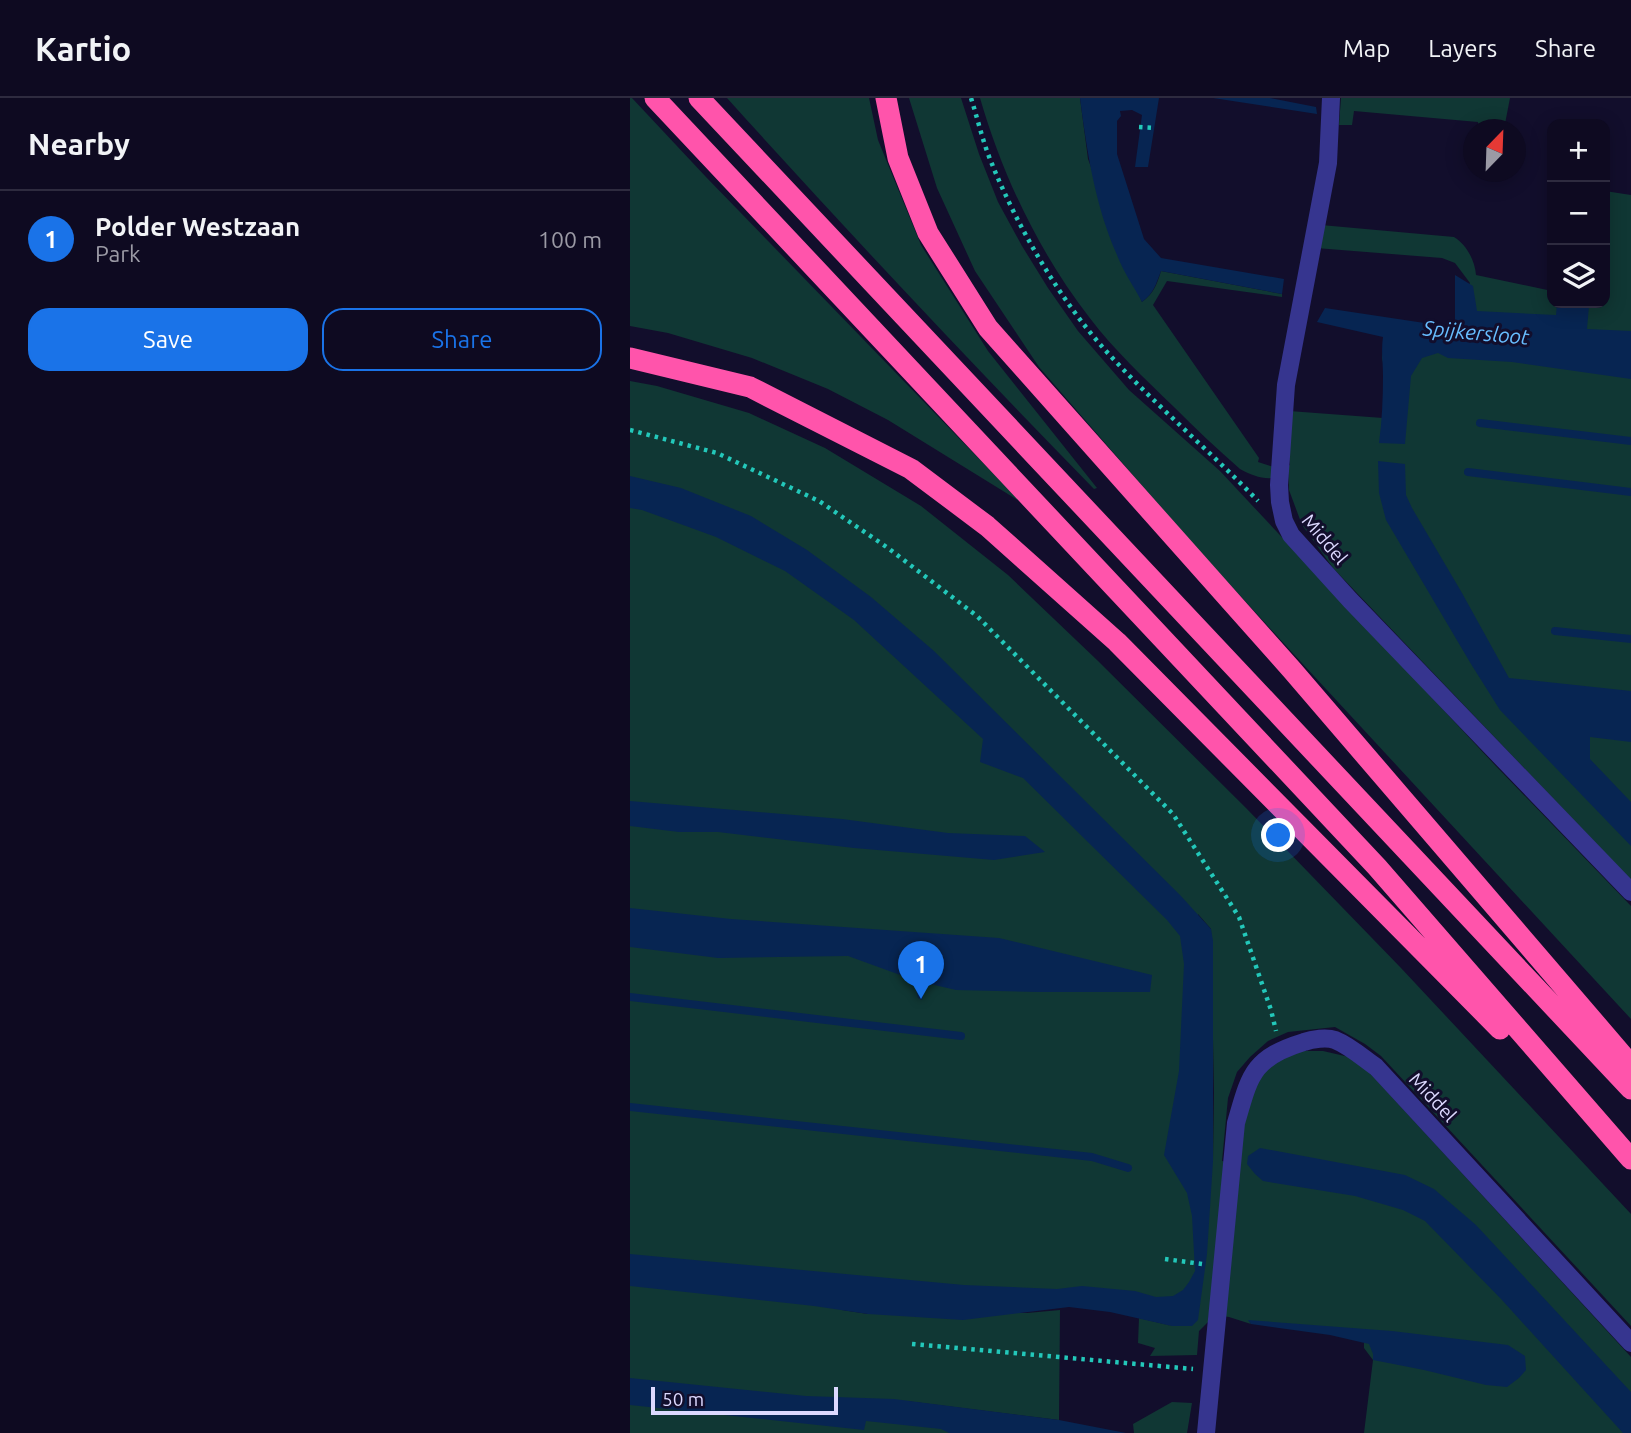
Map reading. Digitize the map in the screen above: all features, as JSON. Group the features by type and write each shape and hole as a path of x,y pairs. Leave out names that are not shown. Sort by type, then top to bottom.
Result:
{"highway":[{"path":"655,98 1377,867 1631,1160"},
{"path":"699,98 1631,1089"},
{"path":"886,98 898,158 928,233 988,328 1292,670 1631,1065"},
{"path":"630,358 750,387 911,469 987,526 1117,642 1631,1160"}],"street":[{"name":"Middel","path":"1331,98 1328,163 1286,385 1279,485 1283,521 1291,535 1350,600 1631,892"},
{"name":"Middel","path":"1206,1433 1236,1123 1245,1090 1262,1062 1283,1048 1310,1040 1334,1039 1376,1067 1631,1343"}],"path":[{"path":"971,98 991,163 1042,262 1070,306 1136,384 1264,507"},
{"path":"1139,127 1155,128"},
{"path":"630,430 718,453 819,501 888,548 977,616 1173,814 1239,917 1283,1048"},
{"path":"1165,1259 1192,1262"},
{"path":"912,1344 1212,1371"}],"green space":[{"path":"630,98 1021,502 888,420 828,389 752,358 668,333 630,326"},
{"path":"727,98 869,98 878,140 921,245 988,351 1097,488 1094,489 955,344"},
{"path":"909,98 961,98 998,202 1048,288 1078,331 1129,390 1220,471 1493,763 1631,906 1631,1019 1191,542 1039,367 975,271 937,188"},
{"path":"980,98 1080,98 1088,159 1142,302 1155,288 1161,271 1282,294 1282,297 1167,281 1153,305 1259,458 1258,462 1274,467 1273,478 1256,476 1240,469 1141,374 1089,317 1054,266 1024,213 1011,185"},
{"path":"1341,98 1510,98 1506,119 1463,121 1354,111 1352,125 1339,125"},
{"path":"1610,192 1631,195 1631,880 1333,568 1302,525 1289,490 1289,411 1383,418 1382,358 1386,328 1457,330 1466,289 1470,283 1455,263 1442,258 1316,248 1321,225 1454,237 1470,254 1476,275 1547,290 1547,308 1610,308"},
{"path":"630,381 657,386 749,413 825,448 921,506 1008,575 1097,660 1401,968 1631,1214 1631,1326 1381,1056 1335,1027 1288,1032 1268,1041 1237,1072 1228,1098 1222,1161 1237,1163 1243,1110 1264,1070 1281,1058 1303,1051 1323,1051 1349,1057 1367,1070 1631,1357 1631,1433 1364,1433 1373,1360 1364,1348 1364,1342 1317,1329 1249,1321 1251,1324 1209,1314 1208,1322 1199,1331 1197,1355 1150,1356 1155,1348 1138,1343 1139,1318 1172,1326 1063,1296 842,1310 868,1314 1027,1313 1060,1310 1059,1420 906,1401 1018,1433 630,1433","holes":["1198,914 1211,929 1214,1093 1213,1160"]},
{"path":"1172,1402 1192,1403 1187,1433 1134,1433 1133,1424"}],"water":[{"path":"1080,98 1159,98 1148,167 1135,167 1142,115 1132,110 1120,111 1121,116 1117,121 1117,154 1144,239 1161,258 1284,279 1282,294 1161,271 1152,292 1142,302 1119,261 1097,198"},
{"path":"1213,98 1270,98 1316,107 1317,114"},
{"name":"Spijkersloot","path":"1455,275 1473,286 1477,311 1556,315 1557,308 1589,308 1587,329 1631,331 1631,379 1512,362 1448,358 1438,353 1422,358 1411,376 1405,444 1379,443 1383,401 1383,337 1317,322 1325,308 1451,327 1455,324"},
{"path":"1378,461 1405,464 1406,495 1412,508 1509,678 1631,691 1631,742 1590,737 1590,759 1631,802 1631,846 1500,710 1386,520 1379,493"},
{"path":"630,476 681,488 751,516 807,550 871,597 934,651 1211,929 1213,1161 1207,1254 1198,1320 1192,1326 1172,1326 1110,1312 1069,1307 963,1320 868,1314 630,1286 630,1254 964,1285 1057,1289 1082,1286 1135,1291 1156,1297 1173,1296 1183,1290 1195,1271 1192,1216 1187,1193 1164,1155 1179,1071 1184,964 1180,936 1023,778 980,762 983,739 854,620 785,571 716,537 630,508"},
{"path":"630,801 842,819 948,833 1025,836 1045,852 994,860 854,848 718,832 679,832 630,826"},
{"path":"630,908 731,919 999,938 1152,975 1150,992 956,990 926,983 922,1000 918,998 914,980 848,956 718,958 630,947"},
{"path":"1260,1148 1405,1175 1434,1189 1476,1225 1631,1392 1631,1433 1623,1433 1502,1300 1425,1221 1403,1210 1355,1196 1263,1181 1247,1164 1248,1156"},
{"path":"1248,1320 1392,1331 1508,1345 1525,1356 1526,1370 1507,1387 1486,1385 1373,1360 1369,1344 1330,1335 1251,1324"},
{"path":"630,1378 806,1396 894,1399 1059,1420 1126,1433 949,1433 941,1429 866,1421 864,1430 630,1405"}],"waterway":[{"path":"1480,423 1631,441"},
{"path":"1468,472 1631,492"},
{"path":"1555,631 1631,639"},
{"path":"630,997 961,1036"},
{"path":"630,1107 1092,1157 1128,1168"}],"place":[{"name":"Polder Westzaan","path":"921,999"}]}
